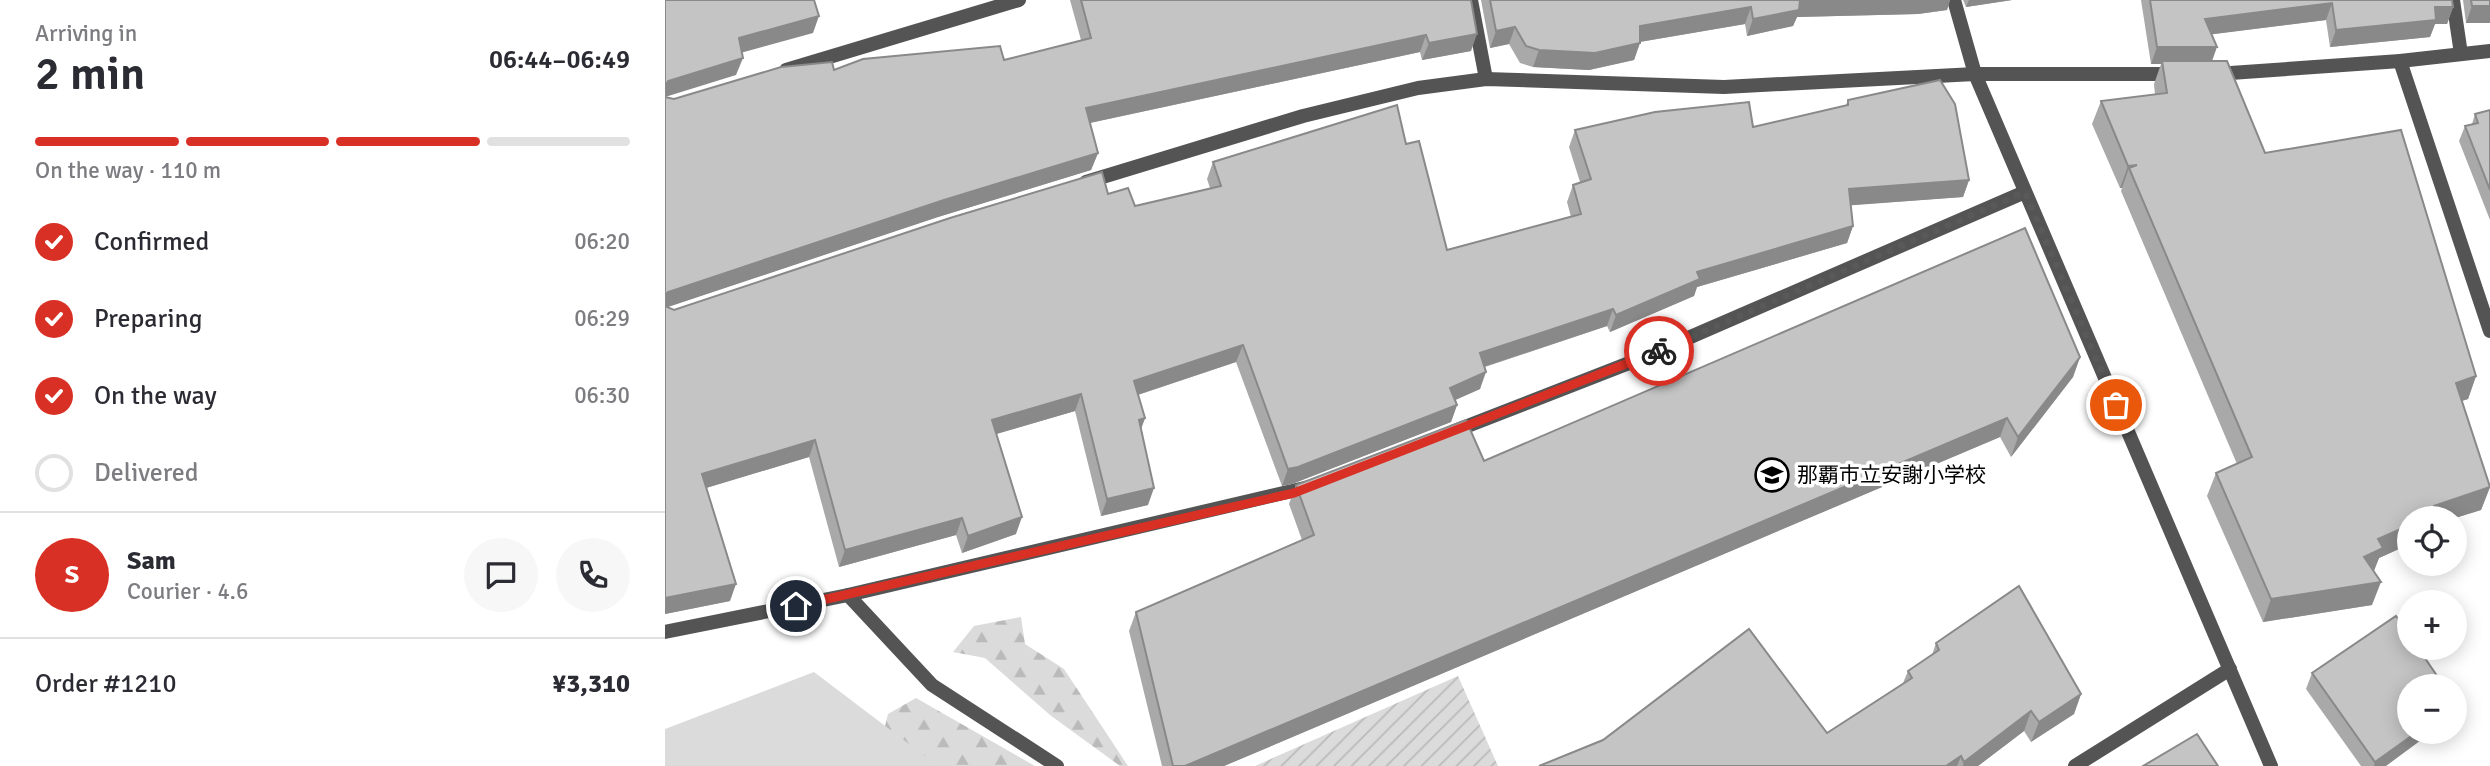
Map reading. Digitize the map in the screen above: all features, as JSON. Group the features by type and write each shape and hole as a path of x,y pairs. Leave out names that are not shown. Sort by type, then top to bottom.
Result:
{"street":[{"path":"768,76 1019,0"},
{"path":"1471,0 1486,79"},
{"path":"1954,0 1975,74 2271,766"},
{"path":"2453,0 2461,54"},
{"path":"1070,187 1303,116 1418,88 1486,79 1724,87 1975,74 2199,74 2400,61 2490,51"},
{"path":"2400,61 2490,331"},
{"path":"1436,438 1642,358 2025,192"},
{"path":"665,632 848,595 1294,493 1320,483"},
{"path":"848,595 932,685 1057,766"},
{"path":"2075,766 2230,669"}],"green space":[{"path":"1021,617 1025,644 1064,669 1128,766 1120,766 1050,715 985,658 953,652 974,626"},
{"path":"814,672 938,766 665,766 665,729"},
{"path":"1458,676 1498,766 1255,766"},
{"path":"916,698 1035,766 892,766 879,750 888,714"}],"building":[{"path":"665,0 814,0 819,16 739,38 743,58 668,81 665,87"},
{"path":"1081,0 1471,0 1477,34 1429,43 1426,35 1086,108 1098,153 944,200 665,295 665,97 674,99 781,67 832,62 834,70 863,59 1000,46 1004,60 1091,38"},
{"path":"1490,0 1800,0 1799,10 1753,19 1751,7 1640,26 1640,43 1595,53 1539,50 1526,46 1515,27 1496,31"},
{"path":"2150,0 2452,0 2453,7 2435,7 2436,20 2336,30 2332,3 2205,19 2217,47 2157,47"},
{"path":"2471,0 2490,0 2490,6 2472,6"},
{"path":"2162,61 2227,61 2265,153 2401,130 2476,376 2456,383 2490,487 2434,506 2397,506 2397,531 2378,539 2383,548 2364,557 2381,582 2271,599 2216,473 2252,457 2129,168 2137,165 2128,166 2101,101 2167,93"},
{"path":"1940,80 1955,104 1969,180 1849,189 1853,226 1697,272 1700,279 1616,315 1613,309 1480,353 1486,372 1450,388 1457,405 1288,469 1243,345 1134,381 1145,418 1139,420 1154,488 1107,499 1081,394 992,420 1022,517 968,536 962,518 845,550 815,440 702,474 736,584 665,598 665,306 674,310 950,218 1102,172 1108,194 1128,188 1135,206 1221,186 1213,162 1397,105 1406,144 1419,141 1447,250 1581,214 1573,185 1591,179 1575,130 1655,112 1749,102 1753,127 1848,105 1848,100"},
{"path":"2490,110 2490,190 2465,126 2478,123 2475,114"},
{"path":"2025,228 2080,357 2018,437 2007,418 1185,766 1173,766 1136,612 1314,535 1296,485 1466,420 1484,461"},
{"path":"2019,586 2081,694 2039,722 2031,711 1964,762 1961,756 1946,766 1539,766 1603,740 1749,629 1827,733 1912,678 1908,671 1939,650 1936,643"},
{"path":"2396,616 2397,660 2426,660 2436,674 2397,674 2397,744 2400,744 2375,762 2312,673"},
{"path":"2197,734 2218,766 2143,766"}],"way so far":[{"path":"1659,351 2025,192 2116,405"}],"place":[{"name":"那覇市立安謝小学校","path":"1772,475"}],"route":[{"path":"796,606 1294,493 1659,351"}]}
